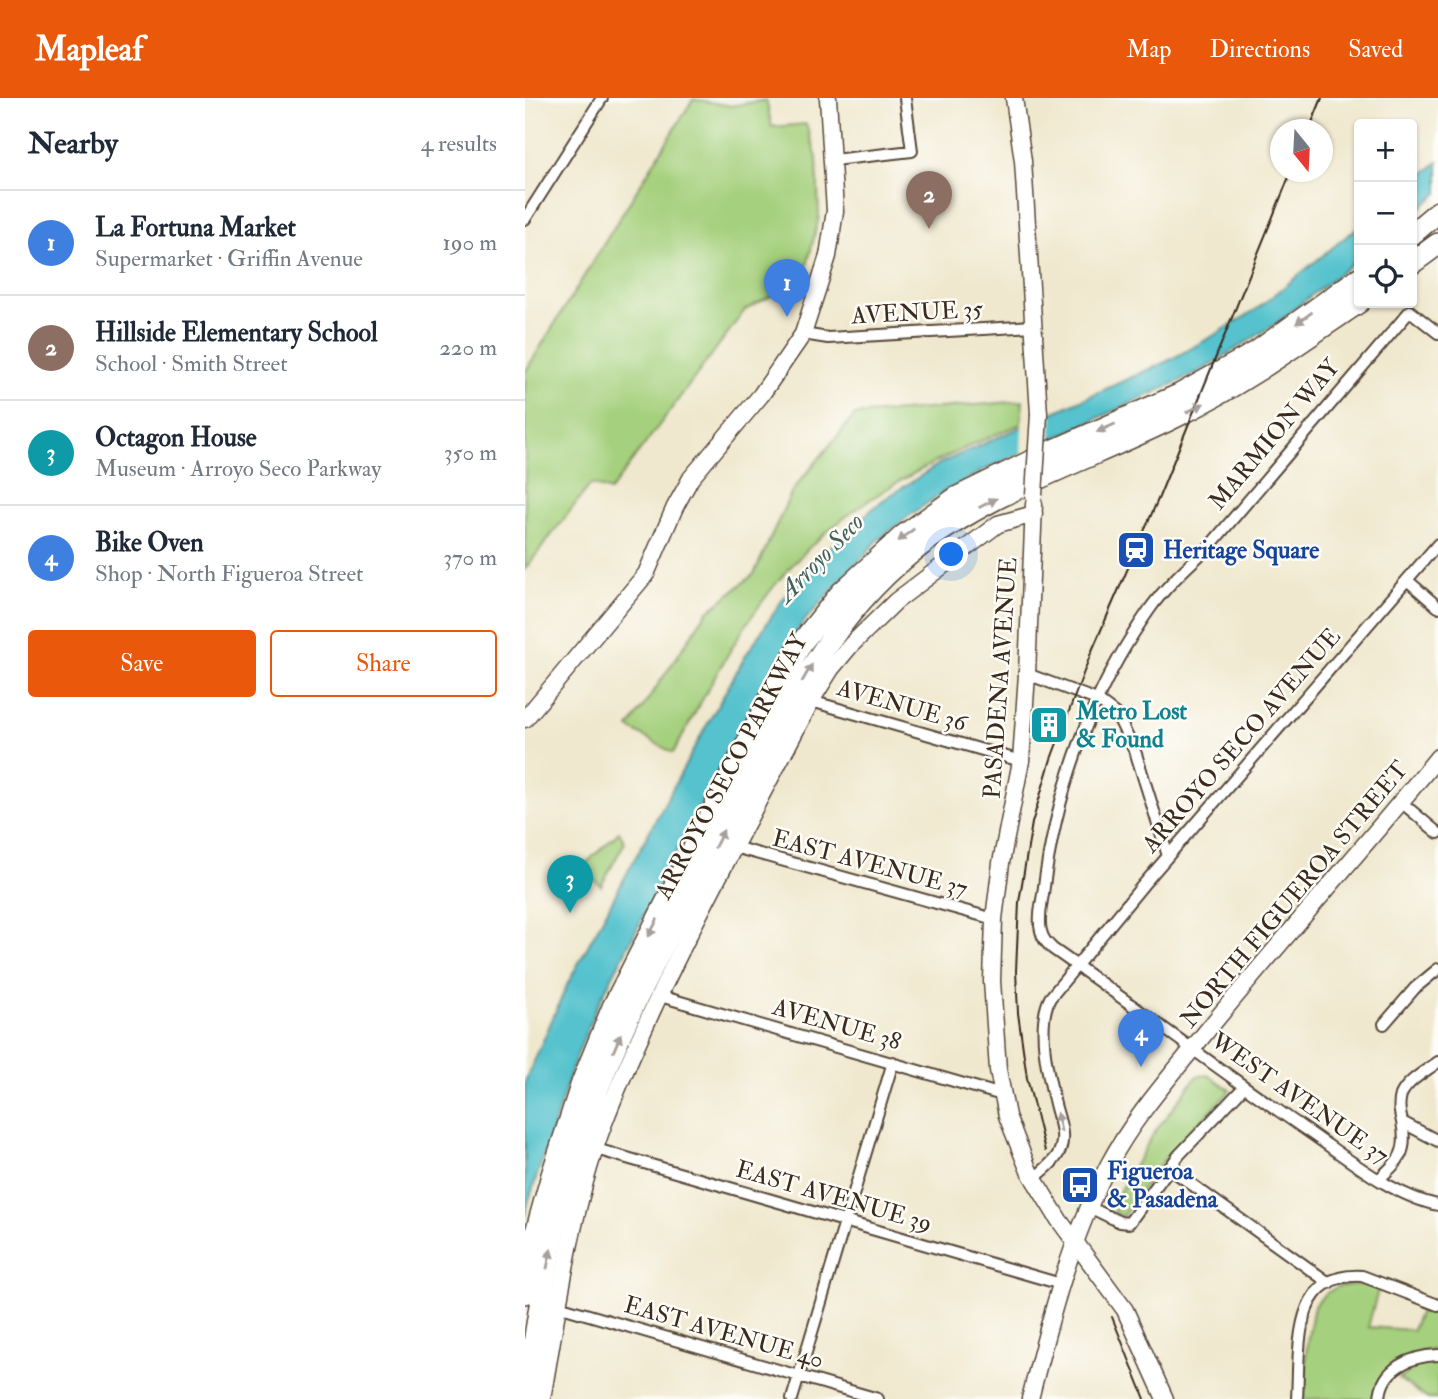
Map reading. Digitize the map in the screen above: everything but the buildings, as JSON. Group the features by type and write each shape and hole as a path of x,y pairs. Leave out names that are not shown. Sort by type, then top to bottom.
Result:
{"highway":[{"path":"1417,231 1438,212"},
{"path":"1417,233 1438,219"},
{"path":"1417,260 1438,244"},
{"path":"1417,267 1438,258"},
{"name":"ARROYO SECO PARKWAY","path":"525,1293 535,1236 552,1175 582,1083 613,1007 772,695 802,642 841,593 903,536 956,498 1181,394 1255,353 1354,282"},
{"name":"ARROYO SECO PARKWAY","path":"526,1399 554,1237 581,1139 612,1054 635,1002 788,706 818,655 850,611 890,570 965,515 1013,490 1177,417 1231,389 1354,305"}],"street":[{"path":"525,219 602,98"},
{"path":"525,719 646,574 675,507 691,478 761,395 803,334 813,308 830,242 835,199 828,98"},
{"path":"833,160 912,151 905,98"},
{"name":"PASADENA AVENUE","path":"1014,98 1023,161 1039,414 1021,761 1001,863 994,919 993,1022 1002,1095 1017,1146 1034,1179 1075,1241"},
{"name":"MARMION WAY","path":"1077,965 1044,940 1040,917 1046,870 1066,782 1097,700 1148,611 1171,581 1208,548 1344,385 1410,311 1438,333"},
{"name":"AVENUE 35","path":"803,334 828,338 1034,326"},
{"path":"542,1399 582,1191 608,1111 660,996 811,701 831,669 851,645 896,601 998,524 1034,514"},
{"name":"ARROYO SECO AVENUE","path":"1077,965 1438,544"},
{"path":"1407,580 1438,607"},
{"path":"1027,674 1097,700 1117,715 1136,754 1168,856"},
{"name":"AVENUE 36","path":"811,701 1021,761"},
{"name":"NORTH FIGUEROA STREET","path":"1030,1399 1075,1241 1124,1138 1143,1110 1259,966 1438,757"},
{"path":"1401,802 1438,834"},
{"name":"EAST AVENUE 37","path":"734,848 994,919"},
{"path":"1034,1179 1055,1158 1063,1139 1051,1087 1044,1035 1045,1006 1077,965"},
{"name":"WEST AVENUE 37","path":"1077,965 1244,1087 1379,1179 1423,1202 1438,1205"},
{"path":"1384,1024 1415,988 1438,969"},
{"name":"AVENUE 38","path":"660,996 1002,1095"},
{"path":"792,1399 893,1062"},
{"path":"1379,1179 1397,1162 1405,1145 1399,1111 1402,1094 1412,1082 1438,1062"},
{"path":"1089,1207 1120,1222 1129,1223 1169,1168 1244,1087"},
{"path":"1402,1122 1438,1141"},
{"name":"EAST AVENUE 39","path":"596,1149 1061,1284"},
{"path":"1169,1168 1329,1283"},
{"path":"1075,1241 1125,1310 1165,1399"},
{"path":"1297,1399 1301,1328 1305,1310 1311,1299 1329,1283 1351,1276 1362,1276 1438,1305"},
{"name":"EAST AVENUE 40","path":"558,1306 878,1399"},
{"path":"1380,1399 1380,1392 1387,1378 1400,1364 1419,1356 1438,1355"}],"green space":[{"path":"693,99 731,106 766,100 772,127 806,124 817,158 819,217 804,278 745,310 610,491 591,484 525,569 525,372"},
{"path":"1023,401 1021,424 919,470 887,489 856,509 800,557 775,585 746,625 673,753 629,728 707,612 754,574 792,491 855,415"},
{"path":"619,832 625,842 601,886 582,867"},
{"path":"1208,1075 1230,1090 1228,1093 1166,1157 1123,1216 1115,1213 1112,1204 1154,1133 1197,1076"},
{"path":"1359,1284 1379,1287 1368,1327 1412,1330 1422,1306 1438,1313 1438,1349 1405,1357 1396,1362 1382,1377 1374,1399 1304,1399 1307,1342 1314,1306 1325,1294 1337,1287"},
{"path":"1438,1360 1438,1399 1428,1399 1399,1379 1417,1365"}],"water":[{"path":"1438,162 1438,193 1417,211 1417,182 1417,179"},
{"name":"Arroyo Seco","path":"1354,230 1354,262 1275,324 1199,372 982,471 942,493 879,539 804,621 775,664 742,725 595,1010 574,1063 525,1217 525,1082 568,983 746,655 783,599 841,536 883,500 941,463 1170,360 1257,309"}],"pier":[{"path":"1052,410 1051,443 1021,457 1022,423"}],"tram line":[{"path":"1313,119 1322,98"},
{"path":"1045,1151 1027,1078 1018,1013 1016,971 1019,902 1032,823 1051,759 1091,653 1159,497 1287,182"},
{"path":"1112,1317 1145,1399"}],"place":[{"name":"Hillside Elementary School","path":"929,229"},
{"name":"La Fortuna Market","path":"787,317"},
{"name":"Heritage Square","path":"1136,550"},
{"name":"Metro Lost & Found","path":"1049,725"},
{"name":"Octagon House","path":"570,913"},
{"name":"Bike Oven","path":"1141,1067"},
{"name":"Figueroa & Pasadena","path":"1080,1185"}]}
